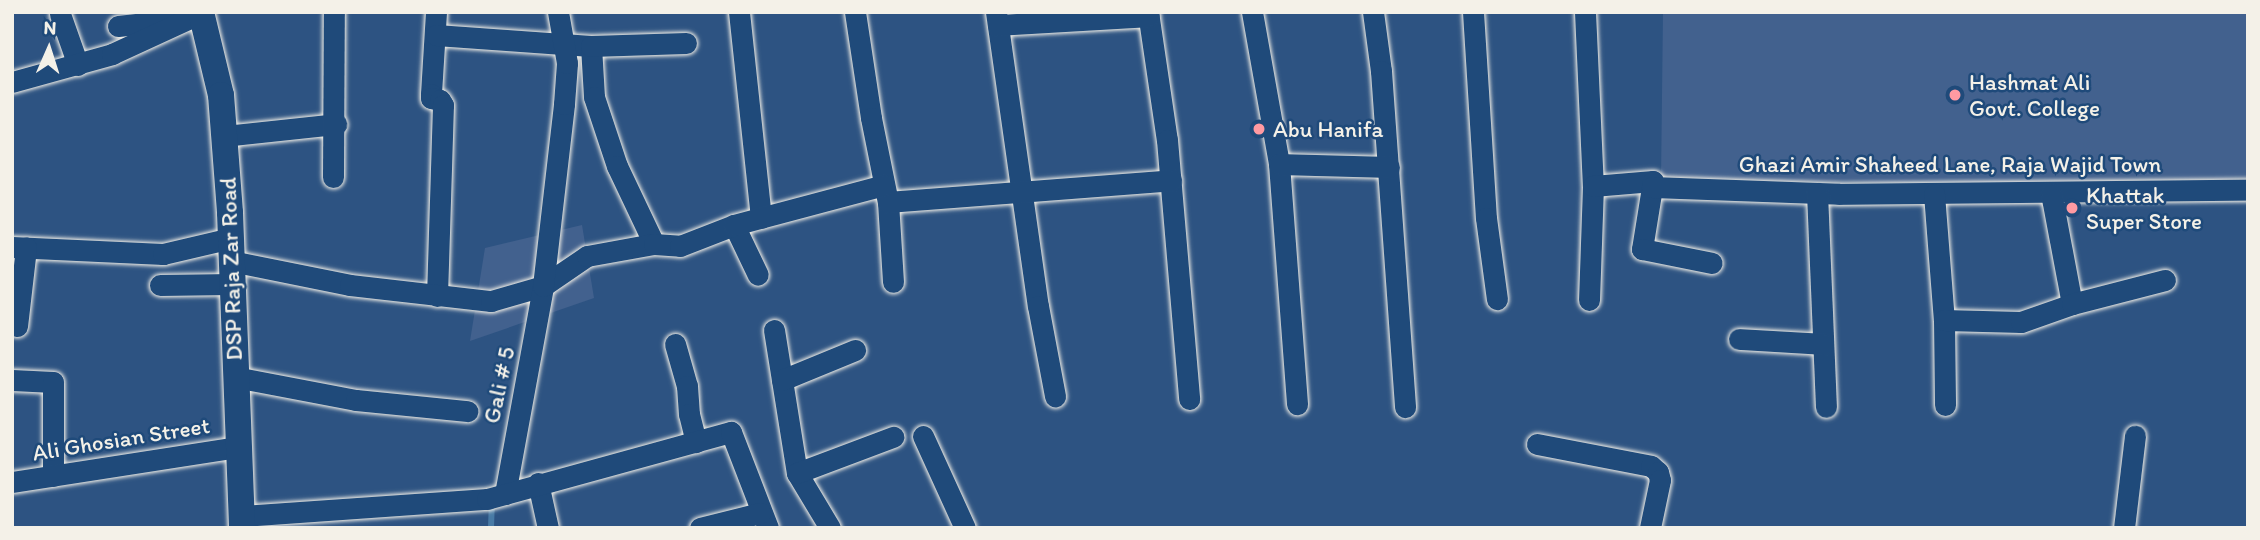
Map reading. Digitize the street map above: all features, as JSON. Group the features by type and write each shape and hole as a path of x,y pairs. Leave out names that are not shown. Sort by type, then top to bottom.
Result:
{"street":[{"path":"333,177 336,124 334,12"},
{"path":"436,12 431,98 440,100 443,105 437,296"},
{"name":"Gali # 5","path":"505,494 543,286 567,67 561,44 558,12"},
{"path":"739,12 761,218"},
{"path":"855,12 886,193 893,282"},
{"path":"1252,12 1279,164 1297,404"},
{"path":"1373,12 1389,167 1405,407"},
{"path":"1473,12 1486,218 1497,299"},
{"path":"1585,12 1593,186 1589,300"},
{"path":"60,14 78,65"},
{"path":"1055,396 1038,306 997,19 1148,14 1171,180 1189,400"},
{"path":"12,82 112,54 197,15"},
{"path":"118,26 197,15"},
{"name":"DSP Raja Zar Road","path":"197,15 220,95 224,136 232,261 242,522"},
{"path":"436,36 591,46 686,43"},
{"path":"591,46 594,97 617,166 654,244"},
{"path":"224,136 336,124"},
{"path":"1279,164 1389,167"},
{"path":"18,326 19,247 163,254 232,261 350,285 491,301 543,286 587,256 654,244 680,246 734,225 761,218 886,193 1023,193 1171,180"},
{"name":"Ghazi Amir Shaheed Lane, Raja Wajid Town","path":"1593,186 1653,181 1652,187 1934,194 2248,190"},
{"path":"1652,187 1642,249 1712,263"},
{"path":"1817,193 1826,407"},
{"path":"2051,193 2072,304"},
{"path":"1934,194 1944,320 1945,405"},
{"path":"734,225 758,275"},
{"path":"160,285 232,261"},
{"path":"1944,320 2021,322 2072,304 2165,280"},
{"path":"774,330 797,473 830,528"},
{"path":"1739,339 1824,344"},
{"path":"675,344 687,386 689,414 696,442"},
{"path":"782,380 855,350"},
{"path":"235,377 356,400 467,411"},
{"path":"12,380 52,382 53,476"},
{"path":"242,522 487,499 731,432 764,520 699,528"},
{"path":"923,436 965,528"},
{"path":"2124,528 2135,436"},
{"path":"797,473 893,437"},
{"path":"1538,444 1651,466 1658,472 1660,480 1650,528"},
{"name":"Ali Ghosian Street","path":"12,482 239,447"},
{"path":"538,484 548,528"}],"shaded area":[{"name":"Hashmat Ali Govt. College","path":"1663,12 2248,12 2248,178 2099,184 1661,180"},
{"path":"582,225 594,298 470,341 485,248"}],"waterway":[{"path":"491,528 492,505"}],"place":[{"name":"Hashmat Ali Govt. College","path":"1955,95"},
{"name":"Abu Hanifa","path":"1259,129"},
{"name":"Khattak Super Store","path":"2072,208"}]}
